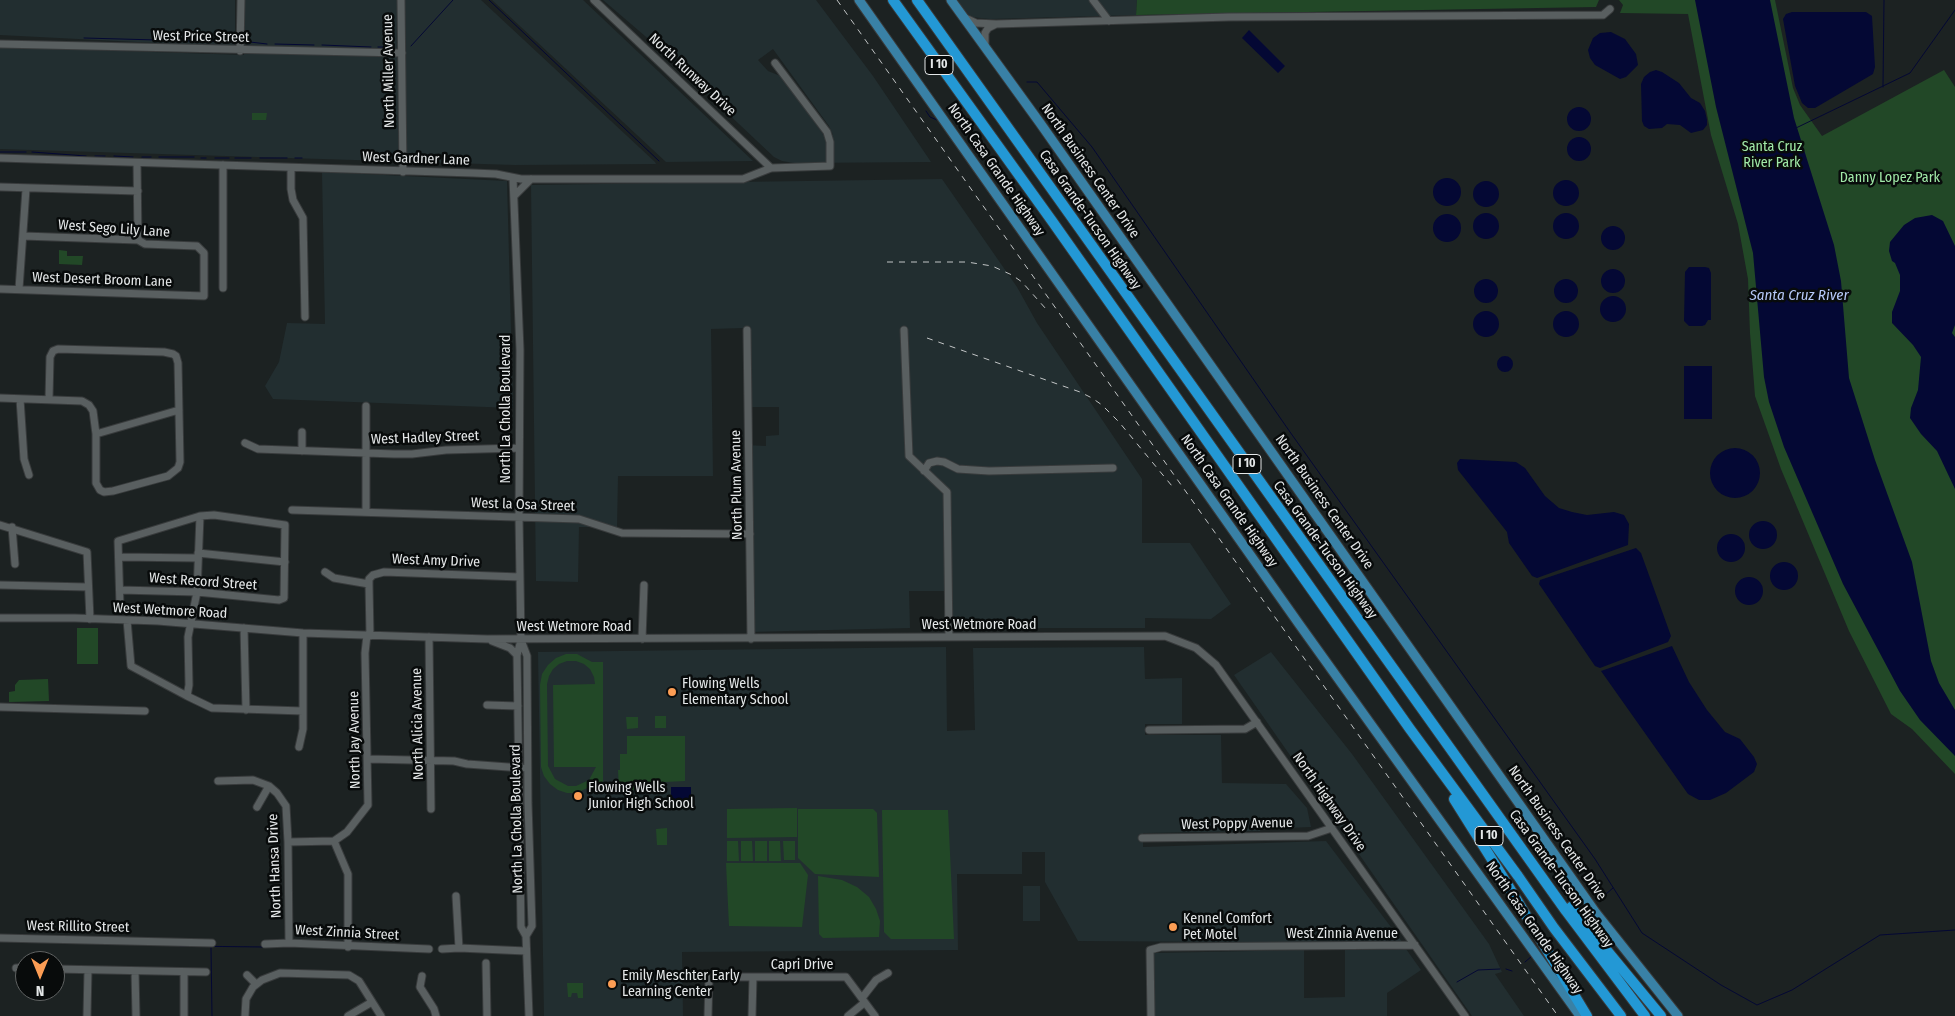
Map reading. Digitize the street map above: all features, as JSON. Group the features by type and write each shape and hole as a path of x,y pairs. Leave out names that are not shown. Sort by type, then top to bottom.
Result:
{"highway":[{"name":"I 10","path":"893,0 1057,228 1421,744 1554,928 1621,1016"},
{"name":"Casa Grande-Tucson Highway","path":"916,0 1578,928 1645,1016"},
{"path":"1421,744 1587,1016"},
{"path":"1520,847 1661,1016"}],"main road":[{"name":"North Casa Grande Highway","path":"859,0 1299,624 1580,1016"},
{"name":"North Business Center Drive","path":"951,0 1046,131 1596,913 1678,1016"}],"street":[{"path":"240,51 241,0"},
{"name":"North Miller Avenue","path":"401,0 403,172"},
{"name":"North Runway Drive","path":"594,0 771,168"},
{"path":"1086,22 1094,3 1109,21"},
{"path":"963,17 976,23 996,24 1229,17 1603,15 1610,9"},
{"path":"985,47 985,33 988,28 996,24"},
{"name":"West Price Street","path":"0,44 240,51 402,53"},
{"name":"West Gardner Lane","path":"0,158 496,174 513,178 531,179 743,178 751,177 771,168 830,166 830,142 827,132 775,63"},
{"path":"137,163 138,240"},
{"path":"223,165 224,288"},
{"path":"291,168 293,200 303,218 304,317"},
{"name":"North La Cholla Boulevard","path":"513,178 520,350 519,517 521,640 517,655 521,927 526,936 529,1016"},
{"path":"514,196 531,179"},
{"path":"0,188 138,191"},
{"path":"19,289 26,189"},
{"name":"West Sego Lily Lane","path":"23,236 138,240 145,244 195,246 202,249 204,256 204,296"},
{"name":"West Desert Broom Lane","path":"0,289 204,296"},
{"name":"North Plum Avenue","path":"747,330 752,638"},
{"path":"904,330 908,456 947,492 949,638"},
{"path":"0,398 82,401 89,405 93,411 96,434 96,483 100,493 112,492 177,472 180,462 177,355 164,352 52,348 49,399"},
{"path":"20,399 24,459 30,475"},
{"path":"366,406 366,512"},
{"path":"96,434 179,410"},
{"path":"302,432 302,450"},
{"name":"West Hadley Street","path":"245,443 258,449 412,454 446,450 520,448"},
{"path":"924,471 929,463 937,461 944,462 958,469 989,471 1113,468"},
{"name":"West la Osa Street","path":"292,510 579,519 622,533 750,534"},
{"path":"120,557 198,556 284,562 284,525 214,515 200,516 118,541 120,557 120,606"},
{"path":"187,696 189,685 188,638 197,592 200,516"},
{"path":"0,524 87,552 90,619"},
{"path":"12,527 14,564"},
{"name":"West Record Street","path":"120,590 197,592 279,600 284,598 284,562"},
{"path":"325,572 334,578 369,584"},
{"name":"West Amy Drive","path":"369,584 371,577 379,572 520,577"},
{"name":"North Jay Avenue","path":"334,841 347,832 368,805 366,652 369,636 369,584"},
{"path":"642,639 644,584"},
{"path":"0,585 88,588"},
{"name":"West Wetmore Road","path":"0,618 126,620 303,633 521,640 1148,636"},
{"path":"126,620 131,666 187,696 212,708 303,711"},
{"path":"244,628 246,710"},
{"path":"299,747 303,711 303,633"},
{"name":"North Highway Drive","path":"1148,636 1165,636 1181,641 1203,652 1216,665 1465,1016"},
{"name":"North Alicia Avenue","path":"429,637 431,810"},
{"path":"487,639 510,648 517,655"},
{"name":"North La Cholla Boulevard","path":"521,640 527,656 532,926 526,936"},
{"path":"487,705 518,706"},
{"path":"0,707 145,711"},
{"path":"1149,730 1245,729 1257,722"},
{"path":"368,759 431,760 528,768"},
{"path":"218,781 252,780 269,786 257,807"},
{"name":"North Hansa Drive","path":"269,786 286,806 289,943"},
{"name":"West Poppy Avenue","path":"1142,838 1308,836 1332,828"},
{"path":"288,842 334,841 348,874 348,946"},
{"path":"456,896 459,948"},
{"name":"West Rillito Street","path":"0,938 212,943"},
{"name":"West Zinnia Street","path":"265,944 289,943 429,949"},
{"name":"West Zinnia Avenue","path":"1150,1016 1150,950 1161,947 1415,945"},
{"path":"442,949 526,951"},
{"path":"486,963 487,1016"},
{"path":"65,969 206,972"},
{"path":"87,1016 88,970"},
{"path":"135,971 136,1016"},
{"path":"184,972 184,1016"},
{"path":"245,1016 246,999 256,984 280,973 349,975 359,981 381,1016"},
{"path":"848,1016 863,1001 876,980 888,973"},
{"path":"247,975 256,984"},
{"path":"422,976 420,987 434,1009 436,1016"},
{"name":"Capri Drive","path":"708,1016 709,977 846,977 874,1016"},
{"path":"753,977 753,1016"},
{"path":"348,1016 372,1002"}],"shaded area":[{"path":"0,0 235,0 235,47 0,35"},
{"path":"245,0 481,0 656,164 515,165 0,149 0,47 244,55"},
{"path":"492,0 583,0 753,161 666,162"},
{"path":"603,0 816,0 873,76 931,162 794,163 782,161 774,157 652,42","holes":["773,49 829,126 833,135 825,137 783,77 768,71 758,60"]},
{"path":"956,0 1137,0 1136,15 990,19 971,17"},
{"path":"322,172 507,181 513,408 273,399 265,386 279,362 287,323 325,324"},
{"path":"942,179 1017,287 1037,323 1142,479 1142,543 1190,543 1231,604 1211,619 1145,618 1145,628 944,628 944,591 909,591 910,628 748,632 745,445 766,446 766,436 779,435 779,407 746,407 743,328 711,329 713,476 618,476 617,527 579,527 578,582 536,581 531,185"},
{"path":"946,647 947,731 975,730 973,648 1144,647 1145,679 1182,678 1182,724 1145,724 1145,735 1221,735 1222,783 1286,784 1307,808 1311,827 1261,829 1260,831 1143,833 1143,847 1326,841 1403,943 1078,941 1045,882 1045,852 1022,852 1022,874 957,874 958,950 682,952 683,1016 544,1016 538,652"},
{"path":"1271,652 1352,754 1489,944 1502,972 1495,974 1524,1016 1472,1016 1234,675"},
{"path":"1023,886 1040,886 1040,921 1023,921"},
{"path":"1406,949 1421,970 1387,993 1387,1016 1154,1016 1153,953 1304,950 1304,998 1345,997 1345,950"}],"green space":[{"path":"1137,0 1599,0 1596,7 1136,15"},
{"name":"Santa Cruz River Park","path":"1619,0 1775,0 1793,88 1800,105 1822,136 1944,70 1955,87 1955,774 1912,729 1891,714 1849,631 1781,469 1755,396 1748,279 1738,224 1711,135 1688,14 1620,13 1623,5"},
{"path":"252,113 267,113 266,120 252,120"},
{"path":"59,250 67,251 67,256 83,256 82,265 59,264"},
{"path":"77,628 98,628 98,664 77,664"},
{"path":"566,654 577,654 592,662 603,662 603,785 593,785 577,793 567,793 558,790 544,776 541,767 540,685 542,674 556,658","holes":["567,661 576,661 590,669 595,684 553,685 554,767 596,767 589,780 576,786 568,786 555,779 548,766 547,684 553,669 559,664"]},
{"path":"48,679 49,701 9,702 9,692 15,691 15,685 19,680"},
{"path":"655,716 666,716 666,728 655,728"},
{"path":"626,717 638,717 638,728 627,729"},
{"path":"627,736 685,736 685,781 665,782 653,790 619,790 618,770 620,770 620,754 627,754"},
{"path":"797,808 797,837 727,838 727,809"},
{"path":"798,809 873,809 877,813 879,877 815,874 798,858"},
{"path":"882,810 948,810 954,939 891,939 884,932"},
{"path":"667,828 667,845 657,845 656,829"},
{"path":"727,841 738,841 739,861 727,861"},
{"path":"741,841 752,841 753,861 741,861"},
{"path":"755,841 767,841 767,861 755,861"},
{"path":"769,841 780,841 781,861 769,861"},
{"path":"783,841 795,841 795,860 784,860"},
{"path":"726,863 800,863 808,875 802,927 729,926"},
{"path":"818,876 842,880 857,887 869,897 880,921 879,937 823,938 819,934"},
{"path":"567,983 583,983 583,998 578,998 577,993 572,993 571,997 568,997"}],"water":[{"name":"Santa Cruz River Park","path":"1695,0 1770,0 1794,118 1834,245 1841,281 1849,378 1875,460 1912,562 1931,661 1939,683 1955,710 1955,756 1920,720 1900,691 1843,584 1784,447 1769,402 1764,377 1753,253 1716,107"},
{"path":"1792,12 1866,12 1872,16 1875,67 1873,74 1815,108 1808,108 1802,103 1795,86 1783,19 1786,14"},
{"path":"1249,30 1285,66 1278,73 1242,38"},
{"path":"1611,32 1625,39 1636,54 1638,65 1626,77 1620,79 1595,65 1590,58 1588,50 1593,38 1600,33"},
{"path":"1656,70 1679,83 1691,98 1700,103 1705,111 1707,120 1707,125 1703,130 1691,133 1680,125 1667,124 1662,128 1649,129 1644,126 1642,121 1641,84 1644,77"},
{"path":"1579,107 1588,110 1591,119 1588,128 1579,131 1570,128 1567,119 1570,110"},
{"path":"1579,137 1588,140 1591,149 1588,158 1579,161 1570,158 1567,149 1570,140"},
{"path":"1447,178 1457,182 1461,192 1457,202 1447,206 1437,202 1433,192 1437,182"},
{"path":"1566,180 1575,184 1579,193 1575,202 1566,206 1557,202 1553,193 1557,184"},
{"path":"1486,181 1495,185 1499,194 1495,203 1486,207 1477,203 1473,194 1477,185"},
{"path":"1486,213 1495,217 1499,226 1495,235 1486,239 1477,235 1473,226 1477,217"},
{"path":"1566,213 1575,217 1579,226 1575,235 1566,239 1557,235 1553,226 1557,217"},
{"path":"1447,214 1457,218 1461,228 1457,238 1447,242 1437,238 1433,228 1437,218"},
{"path":"1932,215 1943,221 1955,246 1955,325 1952,333 1955,337 1955,489 1937,451 1921,434 1910,418 1911,408 1918,390 1921,357 1913,345 1892,323 1892,312 1900,291 1900,275 1895,263 1892,261 1889,251 1890,242 1904,225 1915,218"},
{"path":"1608,226 1618,226 1625,233 1625,243 1618,250 1608,250 1601,243 1601,233"},
{"path":"1689,267 1709,268 1711,273 1711,320 1708,320 1702,326 1689,326 1684,321 1685,272"},
{"path":"1613,269 1622,272 1625,281 1622,290 1613,293 1604,290 1601,281 1604,272"},
{"path":"1481,279 1491,279 1498,286 1498,296 1491,303 1481,303 1474,296 1474,286"},
{"path":"1566,279 1575,282 1578,291 1575,300 1566,303 1557,300 1554,291 1557,282"},
{"path":"1613,296 1622,300 1626,309 1622,318 1613,322 1604,318 1600,309 1604,300"},
{"path":"1486,311 1495,315 1499,324 1495,333 1486,337 1477,333 1473,324 1477,315"},
{"path":"1566,311 1575,315 1579,324 1575,333 1566,337 1557,333 1553,324 1557,315"},
{"path":"1502,356 1508,356 1513,361 1511,370 1502,372 1497,367 1497,361"},
{"path":"1684,366 1712,366 1712,419 1684,419"},
{"path":"1730,448 1740,448 1753,455 1760,468 1760,478 1753,491 1740,498 1730,498 1721,494 1714,487 1710,478 1710,468 1714,459 1721,452"},
{"path":"1460,459 1516,462 1525,468 1545,496 1559,508 1587,515 1614,512 1624,515 1629,524 1628,545 1537,578 1532,576 1509,543 1507,532 1458,470 1457,463"},
{"path":"1763,521 1773,525 1777,535 1773,545 1763,549 1753,545 1749,535 1753,525"},
{"path":"1731,534 1741,538 1745,548 1741,558 1731,562 1721,558 1717,548 1721,538"},
{"path":"1636,548 1641,553 1671,636 1668,642 1600,668 1595,666 1539,584 1540,580"},
{"path":"1784,562 1794,566 1798,576 1794,586 1784,590 1774,586 1770,576 1774,566"},
{"path":"1749,577 1759,581 1763,591 1759,601 1749,605 1739,601 1735,591 1739,581"},
{"path":"1672,646 1689,682 1707,710 1725,732 1740,739 1757,764 1754,772 1726,793 1710,800 1699,800 1688,794 1601,671"},
{"path":"671,787 691,787 691,804 671,805"}],"waterway":[{"path":"411,46 453,0"},
{"path":"489,0 659,161"},
{"path":"1883,87 1884,0"},
{"path":"1796,128 1910,73 1955,10"},
{"path":"84,38 230,42"},
{"path":"250,42 267,44"},
{"path":"275,44 314,45"},
{"path":"322,45 371,47"},
{"path":"378,47 392,47"},
{"path":"1027,82 1037,82 1092,147 1290,432 1595,859 1642,933 1721,985 1757,1005 1792,990 1880,935 1955,930"},
{"path":"926,111 930,117 937,120"},
{"path":"0,152 26,152"},
{"path":"32,152 86,156"},
{"path":"95,156 105,156"},
{"path":"114,156 133,157"},
{"path":"142,157 151,157"},
{"path":"159,157 194,157"},
{"path":"201,158 206,158"},
{"path":"215,158 229,158"},
{"path":"235,158 251,158"},
{"path":"260,158 287,158"},
{"path":"295,158 302,158"},
{"path":"1599,900 1613,888"},
{"path":"180,946 264,947"},
{"path":"211,947 212,1016"},
{"path":"1525,962 1532,956"},
{"path":"1457,982 1478,970 1500,969"},
{"path":"1506,969 1512,971"}],"railway":[{"path":"837,0 1558,1016"},
{"path":"887,262 967,262 992,266 1022,282 1046,309"},
{"path":"927,338 1080,392 1092,398 1119,422 1172,486"}],"place":[{"name":"Flowing Wells Elementary School","path":"672,692"},
{"name":"Flowing Wells Junior High School","path":"578,796"},
{"name":"Kennel Comfort Pet Motel","path":"1173,927"},
{"name":"Emily Meschter Early Learning Center","path":"612,984"}],"park label":[{"name":"Danny Lopez Park","path":"1890,178"}],"water label":[{"name":"Santa Cruz River","path":"1799,296"}]}
